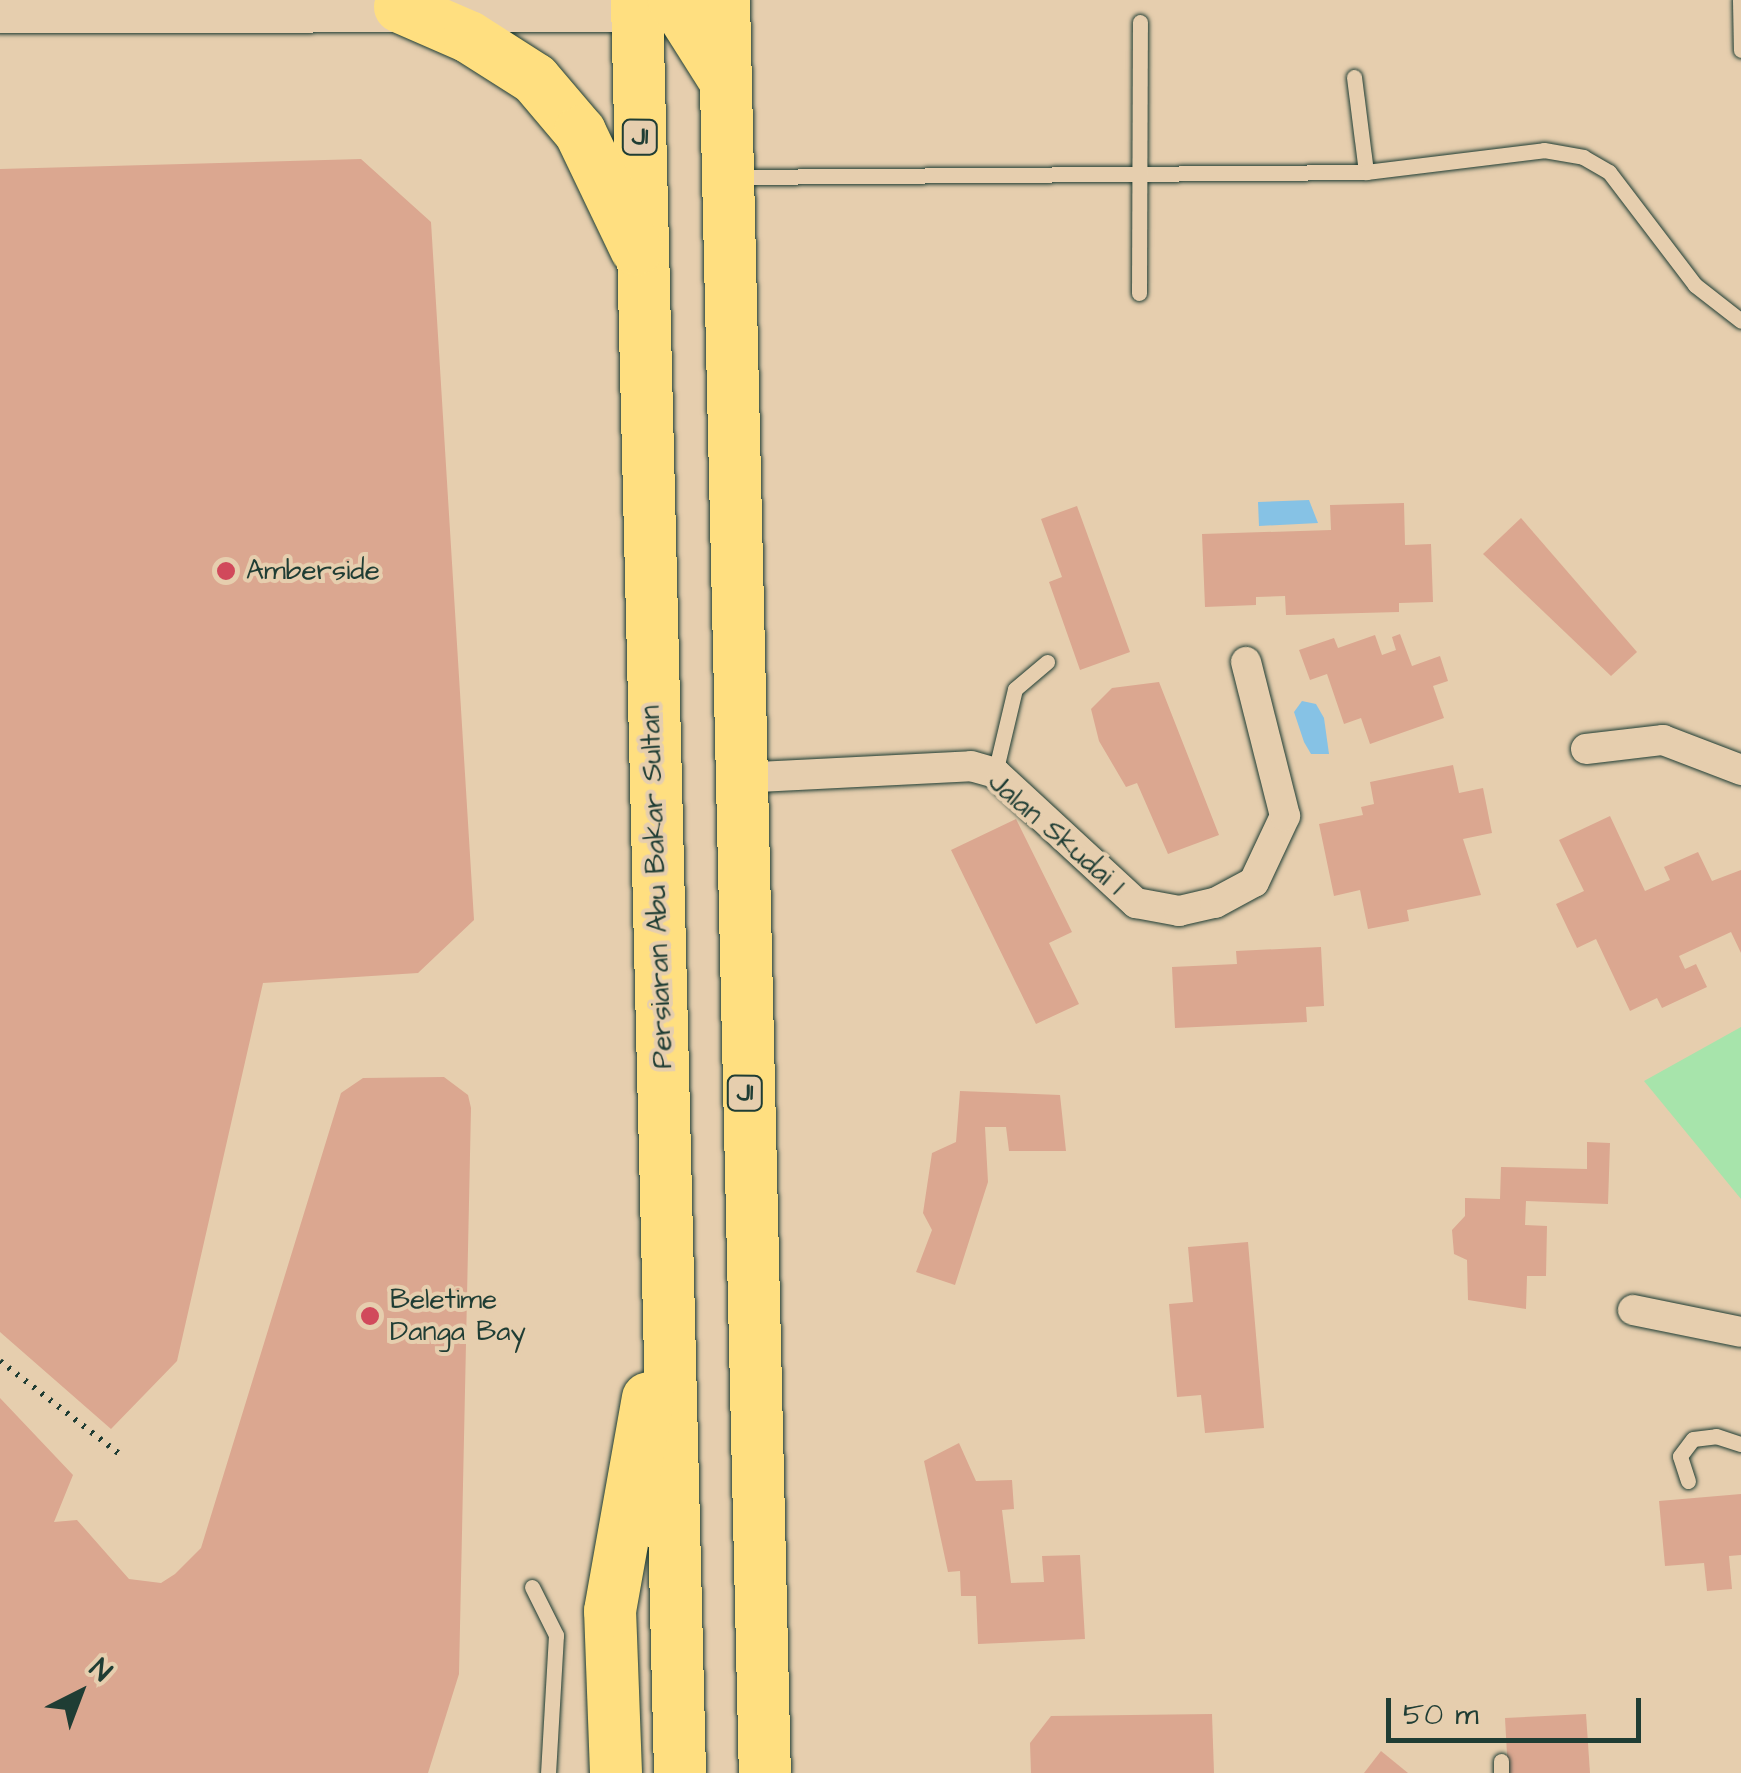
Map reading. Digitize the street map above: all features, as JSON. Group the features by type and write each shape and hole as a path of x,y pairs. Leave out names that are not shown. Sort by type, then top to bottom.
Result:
{"highway":[{"name":"J1","path":"724,0 738,778 765,1773"},
{"path":"649,3 725,80"},
{"name":"Persiaran Abu Bakar Sultan","path":"649,3 643,264 680,1773"},
{"path":"400,7 469,37 536,79 580,132 643,264"},
{"path":"616,1773 610,1611 668,1284"}],"street":[{"path":"0,12 649,3"},
{"name":"Jalan Skudai 1","path":"738,778 970,766 994,773 1136,902 1179,911 1215,903 1254,882 1285,816 1246,662"},
{"path":"1586,749 1662,740 1741,770"},
{"path":"1633,1310 1741,1332"}],"lane":[{"path":"1740,0 1741,50"},
{"path":"1139,293 1140,22"},
{"path":"1354,78 1366,172"},
{"path":"725,177 1366,172 1544,150 1582,156 1609,172 1695,285 1741,321"},
{"path":"994,773 1016,689 1047,662"},
{"path":"1688,1481 1680,1456 1693,1439 1716,1436 1741,1444"},
{"path":"532,1587 556,1636 548,1773"}],"path":[{"path":"0,1361 118,1453"}],"green space":[{"path":"1741,1027 1741,1199 1644,1081"}],"water":[{"path":"1309,500 1318,523 1259,526 1258,502"},
{"path":"1302,701 1316,704 1324,718 1329,754 1311,754 1304,742 1294,712"}],"building":[{"name":"Amberside","path":"361,159 431,222 474,920 418,973 263,983 177,1361 111,1429 0,1332 0,169"},
{"path":"1404,503 1405,545 1431,544 1433,602 1399,603 1399,612 1286,615 1285,596 1256,597 1256,605 1205,607 1202,534 1331,530 1330,505"},
{"path":"1077,506 1130,652 1080,670 1049,582 1062,577 1041,519"},
{"path":"1521,518 1637,652 1611,676 1483,554"},
{"path":"1400,634 1412,666 1440,656 1448,681 1433,686 1444,718 1370,744 1361,718 1344,724 1327,674 1310,680 1299,650 1334,638 1338,648 1375,635 1382,655 1396,650 1392,637"},
{"path":"1159,682 1219,835 1168,854 1137,783 1126,787 1099,741 1091,709 1112,688"},
{"path":"1453,765 1459,793 1483,788 1492,833 1463,839 1481,895 1407,910 1409,921 1368,929 1360,890 1334,896 1319,824 1363,815 1361,807 1374,804 1370,782"},
{"path":"1610,816 1645,891 1670,880 1664,867 1698,852 1712,881 1741,870 1741,953 1731,932 1679,956 1685,969 1696,964 1707,987 1662,1008 1657,998 1630,1011 1596,939 1577,948 1556,904 1584,891 1559,840"},
{"path":"1016,819 1072,932 1049,943 1079,1004 1036,1024 951,850"},
{"path":"1321,947 1324,1006 1306,1007 1307,1022 1175,1028 1172,967 1237,964 1236,951"},
{"name":"Beletime Danga Bay","path":"444,1077 468,1095 471,1108 459,1674 428,1773 0,1773 0,1398 73,1475 54,1522 77,1520 129,1579 161,1583 175,1574 201,1548 341,1093 363,1078"},
{"path":"960,1091 1060,1095 1066,1151 1009,1151 1006,1127 985,1127 988,1182 955,1285 916,1272 932,1230 923,1213 932,1153 956,1142"},
{"path":"1587,1142 1610,1143 1608,1204 1526,1201 1525,1225 1547,1226 1546,1276 1527,1276 1526,1309 1468,1300 1467,1260 1454,1254 1452,1230 1465,1216 1465,1198 1500,1199 1501,1167 1587,1169"},
{"path":"1248,1242 1264,1428 1205,1433 1201,1395 1177,1397 1169,1304 1193,1302 1188,1247"},
{"path":"959,1443 976,1481 1012,1480 1014,1509 1002,1510 1011,1583 1044,1582 1042,1556 1080,1555 1085,1639 978,1644 976,1596 961,1596 960,1571 948,1572 924,1461"},
{"path":"1741,1494 1741,1555 1729,1556 1732,1589 1707,1591 1704,1563 1665,1566 1659,1501"},
{"path":"1212,1714 1214,1773 1031,1773 1030,1743 1051,1716"},
{"path":"1586,1714 1590,1773 1508,1773 1505,1718"},
{"path":"1381,1751 1408,1773 1364,1773"}],"place":[{"name":"Amberside","path":"226,571"},
{"name":"Beletime Danga Bay","path":"370,1316"}]}
